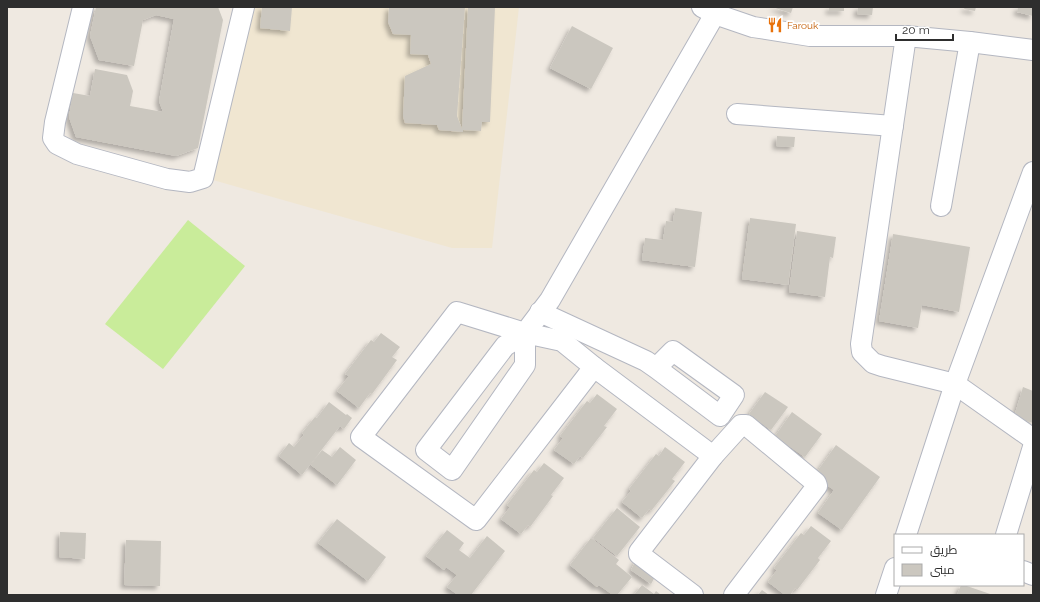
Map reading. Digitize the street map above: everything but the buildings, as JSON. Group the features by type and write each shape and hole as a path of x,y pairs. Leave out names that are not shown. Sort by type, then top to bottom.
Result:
{"street":[{"path":"83,7 55,122 53,138 57,144 77,154 159,177 190,182 203,178 244,7"},
{"path":"525,333 525,365 452,470 426,450 505,346 525,333 550,300 708,10 753,27 810,36 906,36 1033,50"},
{"path":"906,36 861,344 862,352 874,363 955,384 1033,439"},
{"path":"941,206 970,42"},
{"path":"737,114 893,126"},
{"path":"906,534 955,384 1033,172"},
{"path":"594,367 476,520 361,437 457,312 525,333 562,342 712,456"},
{"path":"540,312 646,361 656,368"},
{"path":"693,595 639,554 639,552 712,456 741,425 746,425 816,483 817,486 734,595"},
{"path":"1006,534 1033,447"},
{"path":"886,595 894,571"}],"shaded area":[{"path":"252,7 519,7 492,248 452,248 213,180"}],"green space":[{"path":"188,220 245,266 163,369 105,324"}],"place":[{"name":"Farouk","path":"775,25"}]}
